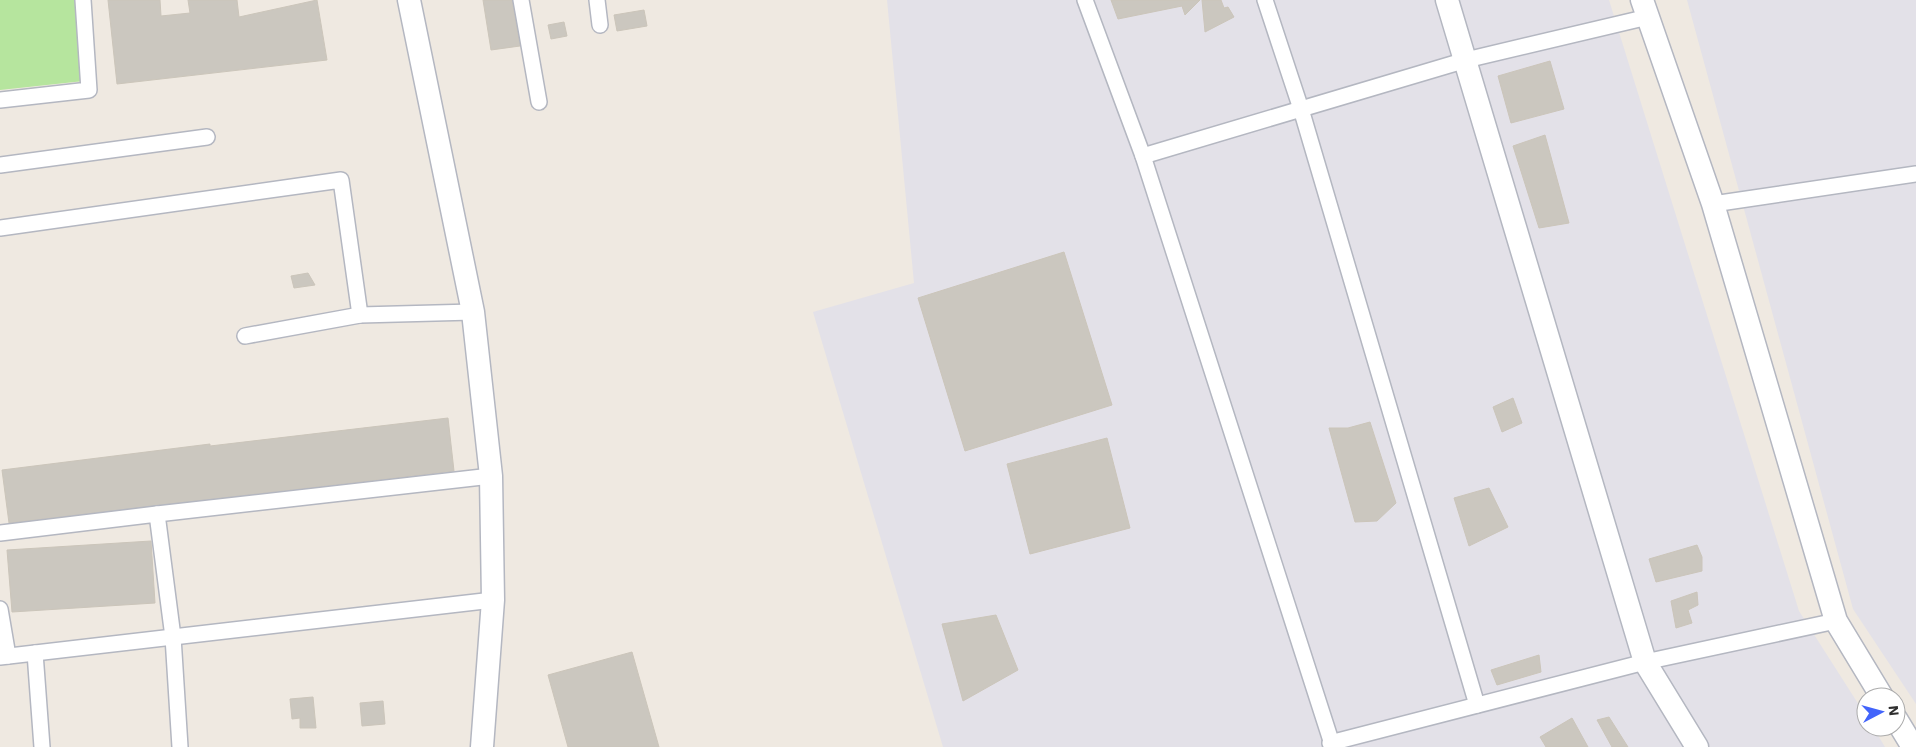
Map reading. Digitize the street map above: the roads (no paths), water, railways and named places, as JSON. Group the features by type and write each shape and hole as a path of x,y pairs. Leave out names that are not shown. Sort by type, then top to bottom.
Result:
{"street":[{"path":"0,100 89,90 82,0"},
{"path":"409,0 472,312 491,476 493,600 482,747"},
{"path":"520,0 539,102"},
{"path":"597,0 600,25"},
{"path":"1085,0 1143,156 1332,745 1645,662 1836,621"},
{"path":"1265,0 1301,109 1477,705"},
{"path":"1447,0 1645,662 1697,747"},
{"path":"1143,156 1645,8 1713,204 1836,621 1876,687"},
{"path":"0,165 207,137"},
{"path":"1713,204 1916,174"},
{"path":"0,228 341,180 360,315"},
{"path":"244,336 360,315 472,312"},
{"path":"0,533 491,476"},
{"path":"158,514 173,637 180,747"},
{"path":"0,609 4,656 493,600"},
{"path":"36,653 42,747"},
{"path":"1906,735 1913,747"}]}
